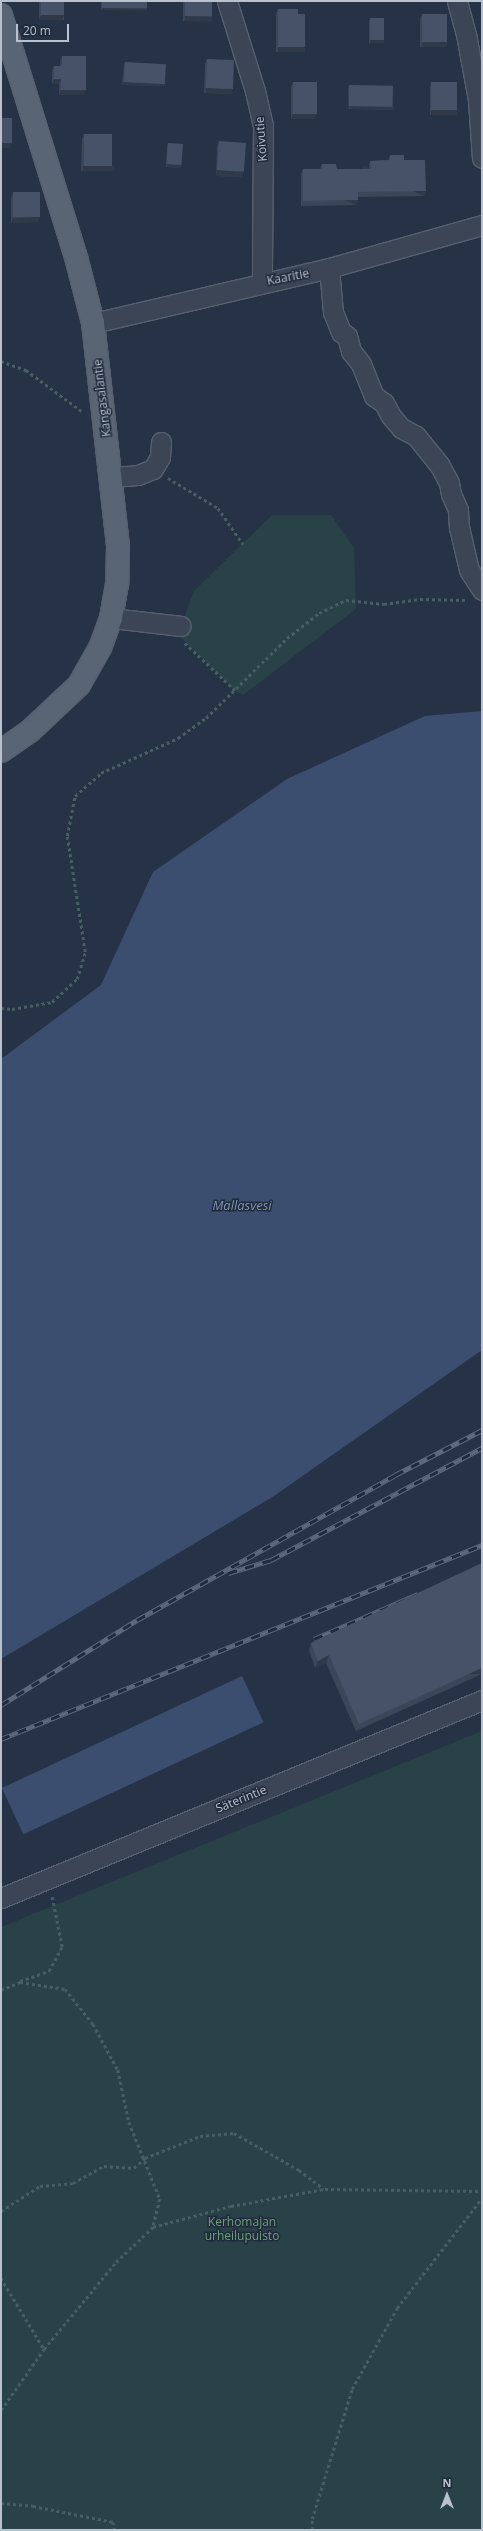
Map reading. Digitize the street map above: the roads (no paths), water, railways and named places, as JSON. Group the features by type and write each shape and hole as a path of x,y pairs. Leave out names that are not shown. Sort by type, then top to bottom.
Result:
{"main road":[{"name":"Kangasalantie","path":"1,14 77,261 93,323 118,545 117,584 111,618 101,646 79,685 30,731 1,751"}],"street":[{"name":"Koivutie","path":"227,1 255,91 263,124 262,282"},
{"path":"456,1 466,34 478,100 482,158"},
{"name":"Kaaritie","path":"93,323 262,282 329,268 482,225"},
{"path":"329,268 333,312 341,332 347,336 351,351 361,364 374,396 384,403 401,428 416,436 439,464 449,483 451,494 458,510 459,527 476,595"},
{"path":"111,477 138,475 153,468 160,456 161,442"},
{"path":"111,618 180,626"},
{"name":"Säterintie","path":"1,1898 482,1700"}],"water":[{"name":"Mallasvesi","path":"482,711 482,1350 274,1496 1,1659 1,1059 101,985 153,872 287,779 425,716"},
{"path":"242,1676 264,1722 23,1834 2,1788"}],"railway":[{"path":"1,1705 137,1620 395,1475 482,1430"},
{"path":"228,1573 271,1560 482,1448"},
{"path":"1,1739 482,1545"},
{"path":"314,1639 418,1594"}],"park label":[{"name":"Kerhomajan urheilupuisto","path":"242,2229"}]}
